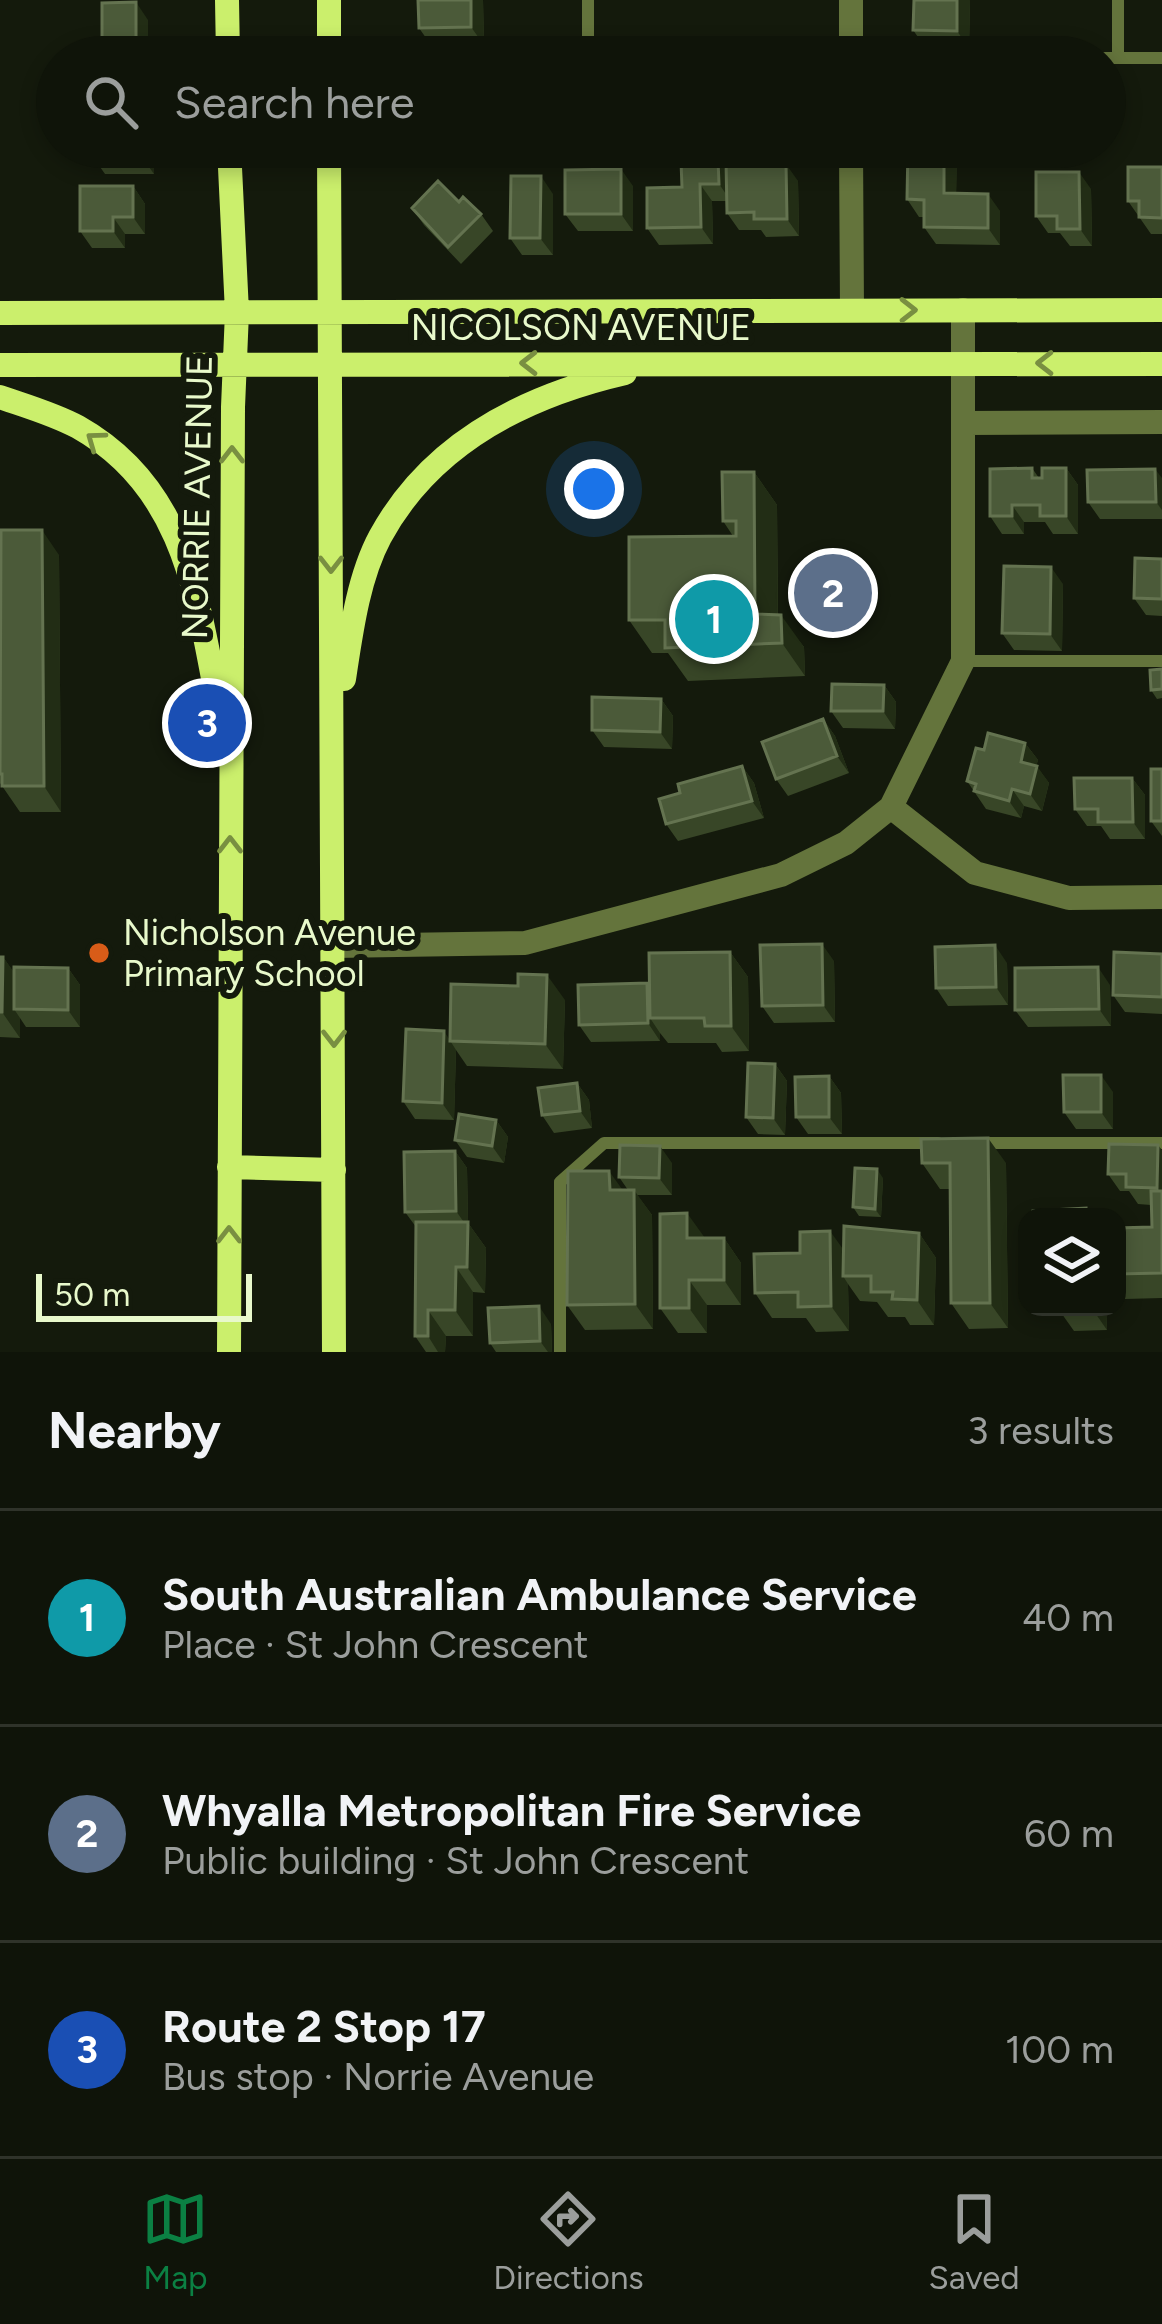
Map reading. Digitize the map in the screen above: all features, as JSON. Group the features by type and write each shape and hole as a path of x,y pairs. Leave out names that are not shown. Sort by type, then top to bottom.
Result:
{"main road":[{"path":"227,0 228,36"},
{"path":"329,0 329,36"},
{"name":"NORRIE AVENUE","path":"230,168 236,312 230,1352"},
{"path":"329,168 334,1352"},
{"name":"NICOLSON AVENUE","path":"0,313 1162,310"},
{"path":"333,757 351,636 378,540 440,458 476,432 572,386 668,363"},
{"name":"NICOLSON AVENUE","path":"0,365 1162,364"},
{"path":"0,397 80,428 146,486 164,510 192,578 230,770"},
{"path":"229,1167 334,1170"}],"street":[{"path":"851,0 851,36"},
{"path":"851,168 852,310"},
{"path":"334,946 525,943 781,875 846,843 891,807 963,661 963,310"},
{"path":"964,423 1162,422"},
{"path":"891,807 975,873 1069,898 1162,897"}],"lane":[{"path":"588,0 588,36"},
{"path":"1114,36 1118,0"},
{"path":"1126,58 1162,58"},
{"path":"963,661 1162,661"},
{"path":"560,1352 560,1182 604,1143 1162,1143"}],"building":[{"path":"418,0 471,0 471,27 419,28"},
{"path":"914,0 957,0 957,31 913,30"},
{"path":"136,2 136,36 102,36 102,3"},
{"path":"1128,167 1162,167 1162,218 1139,217 1139,201 1128,201"},
{"path":"681,168 718,168 719,184 700,184 701,227 647,228 647,188 682,187"},
{"path":"726,168 786,168 787,219 754,219 754,212 727,213"},
{"path":"908,168 944,168 944,193 988,194 988,228 924,227 924,200 907,199"},
{"path":"621,169 621,214 565,214 565,170"},
{"path":"1036,172 1079,172 1080,229 1057,229 1057,216 1036,216"},
{"path":"511,176 541,176 540,238 510,238"},
{"path":"438,181 459,202 463,197 481,214 448,247 412,208"},
{"path":"80,186 133,186 133,217 113,217 113,231 80,231"},
{"path":"1032,468 1032,478 1042,478 1042,468 1066,468 1066,516 1040,516 1040,505 1012,505 1012,516 990,516 990,469"},
{"path":"1155,469 1156,502 1088,502 1087,470"},
{"path":"722,472 754,472 755,614 781,615 782,643 665,648 665,620 629,620 629,537 736,536 736,521 723,521"},
{"path":"1,530 42,530 44,786 2,786"},
{"path":"1135,558 1162,559 1162,599 1134,598"},
{"path":"1004,566 1051,567 1050,634 1002,633"},
{"path":"1162,669 1162,689 1151,690 1150,670"},
{"path":"832,684 884,685 883,711 831,711"},
{"path":"592,697 661,699 660,732 592,730"},
{"path":"823,719 837,756 776,779 762,742"},
{"path":"988,733 1025,743 1021,762 1037,766 1030,794 1012,789 1009,801 974,791 976,784 967,781 976,748 984,750"},
{"path":"742,766 752,801 666,824 659,799 680,793 678,784"},
{"path":"1151,769 1162,769 1162,821 1151,821"},
{"path":"1074,778 1132,778 1133,822 1098,822 1098,809 1075,809"},
{"path":"822,944 823,1005 762,1006 760,945"},
{"path":"995,945 996,987 936,988 935,947"},
{"path":"730,952 731,1026 705,1026 704,1018 650,1018 649,953"},
{"path":"1114,952 1162,954 1162,997 1113,995"},
{"path":"3,957 2,1012 0,1012"},
{"path":"14,967 68,968 68,1010 14,1009"},
{"path":"1098,967 1099,1009 1015,1010 1015,968"},
{"path":"518,974 547,975 545,1044 450,1041 451,984 518,986"},
{"path":"647,983 648,1023 579,1025 578,985"},
{"path":"406,1029 444,1031 442,1103 403,1101"},
{"path":"748,1063 775,1064 773,1118 746,1117"},
{"path":"1063,1075 1101,1075 1101,1112 1064,1112"},
{"path":"829,1076 829,1117 796,1117 795,1077"},
{"path":"577,1083 580,1111 542,1115 538,1088"},
{"path":"459,1114 496,1120 492,1146 455,1140"},
{"path":"988,1138 990,1303 951,1303 950,1163 922,1163 921,1139"},
{"path":"1109,1144 1158,1145 1157,1188 1126,1187 1126,1174 1108,1174"},
{"path":"620,1145 660,1146 659,1178 619,1177"},
{"path":"455,1151 456,1211 405,1212 404,1152"},
{"path":"855,1168 877,1169 875,1209 853,1207"},
{"path":"568,1171 609,1171 610,1190 634,1190 635,1304 567,1305"},
{"path":"1151,1191 1162,1191 1162,1273 1126,1274 1126,1228 1152,1227"},
{"path":"687,1213 687,1238 724,1238 724,1280 689,1280 689,1308 660,1308 660,1214"},
{"path":"416,1222 468,1222 467,1267 456,1267 455,1310 428,1310 428,1336 415,1336"},
{"path":"844,1226 919,1233 917,1300 892,1299 893,1292 871,1292 871,1276 843,1276"},
{"path":"830,1231 831,1306 798,1307 798,1292 755,1293 754,1254 800,1253 800,1232"},
{"path":"539,1306 540,1341 490,1343 488,1308"}],"place":[{"name":"Whyalla Metropolitan Fire Service","path":"833,593"},
{"name":"South Australian Ambulance Service","path":"714,619"},
{"name":"Route 2 Stop 17","path":"207,723"},
{"name":"Nicholson Avenue Primary School","path":"99,953"}]}
